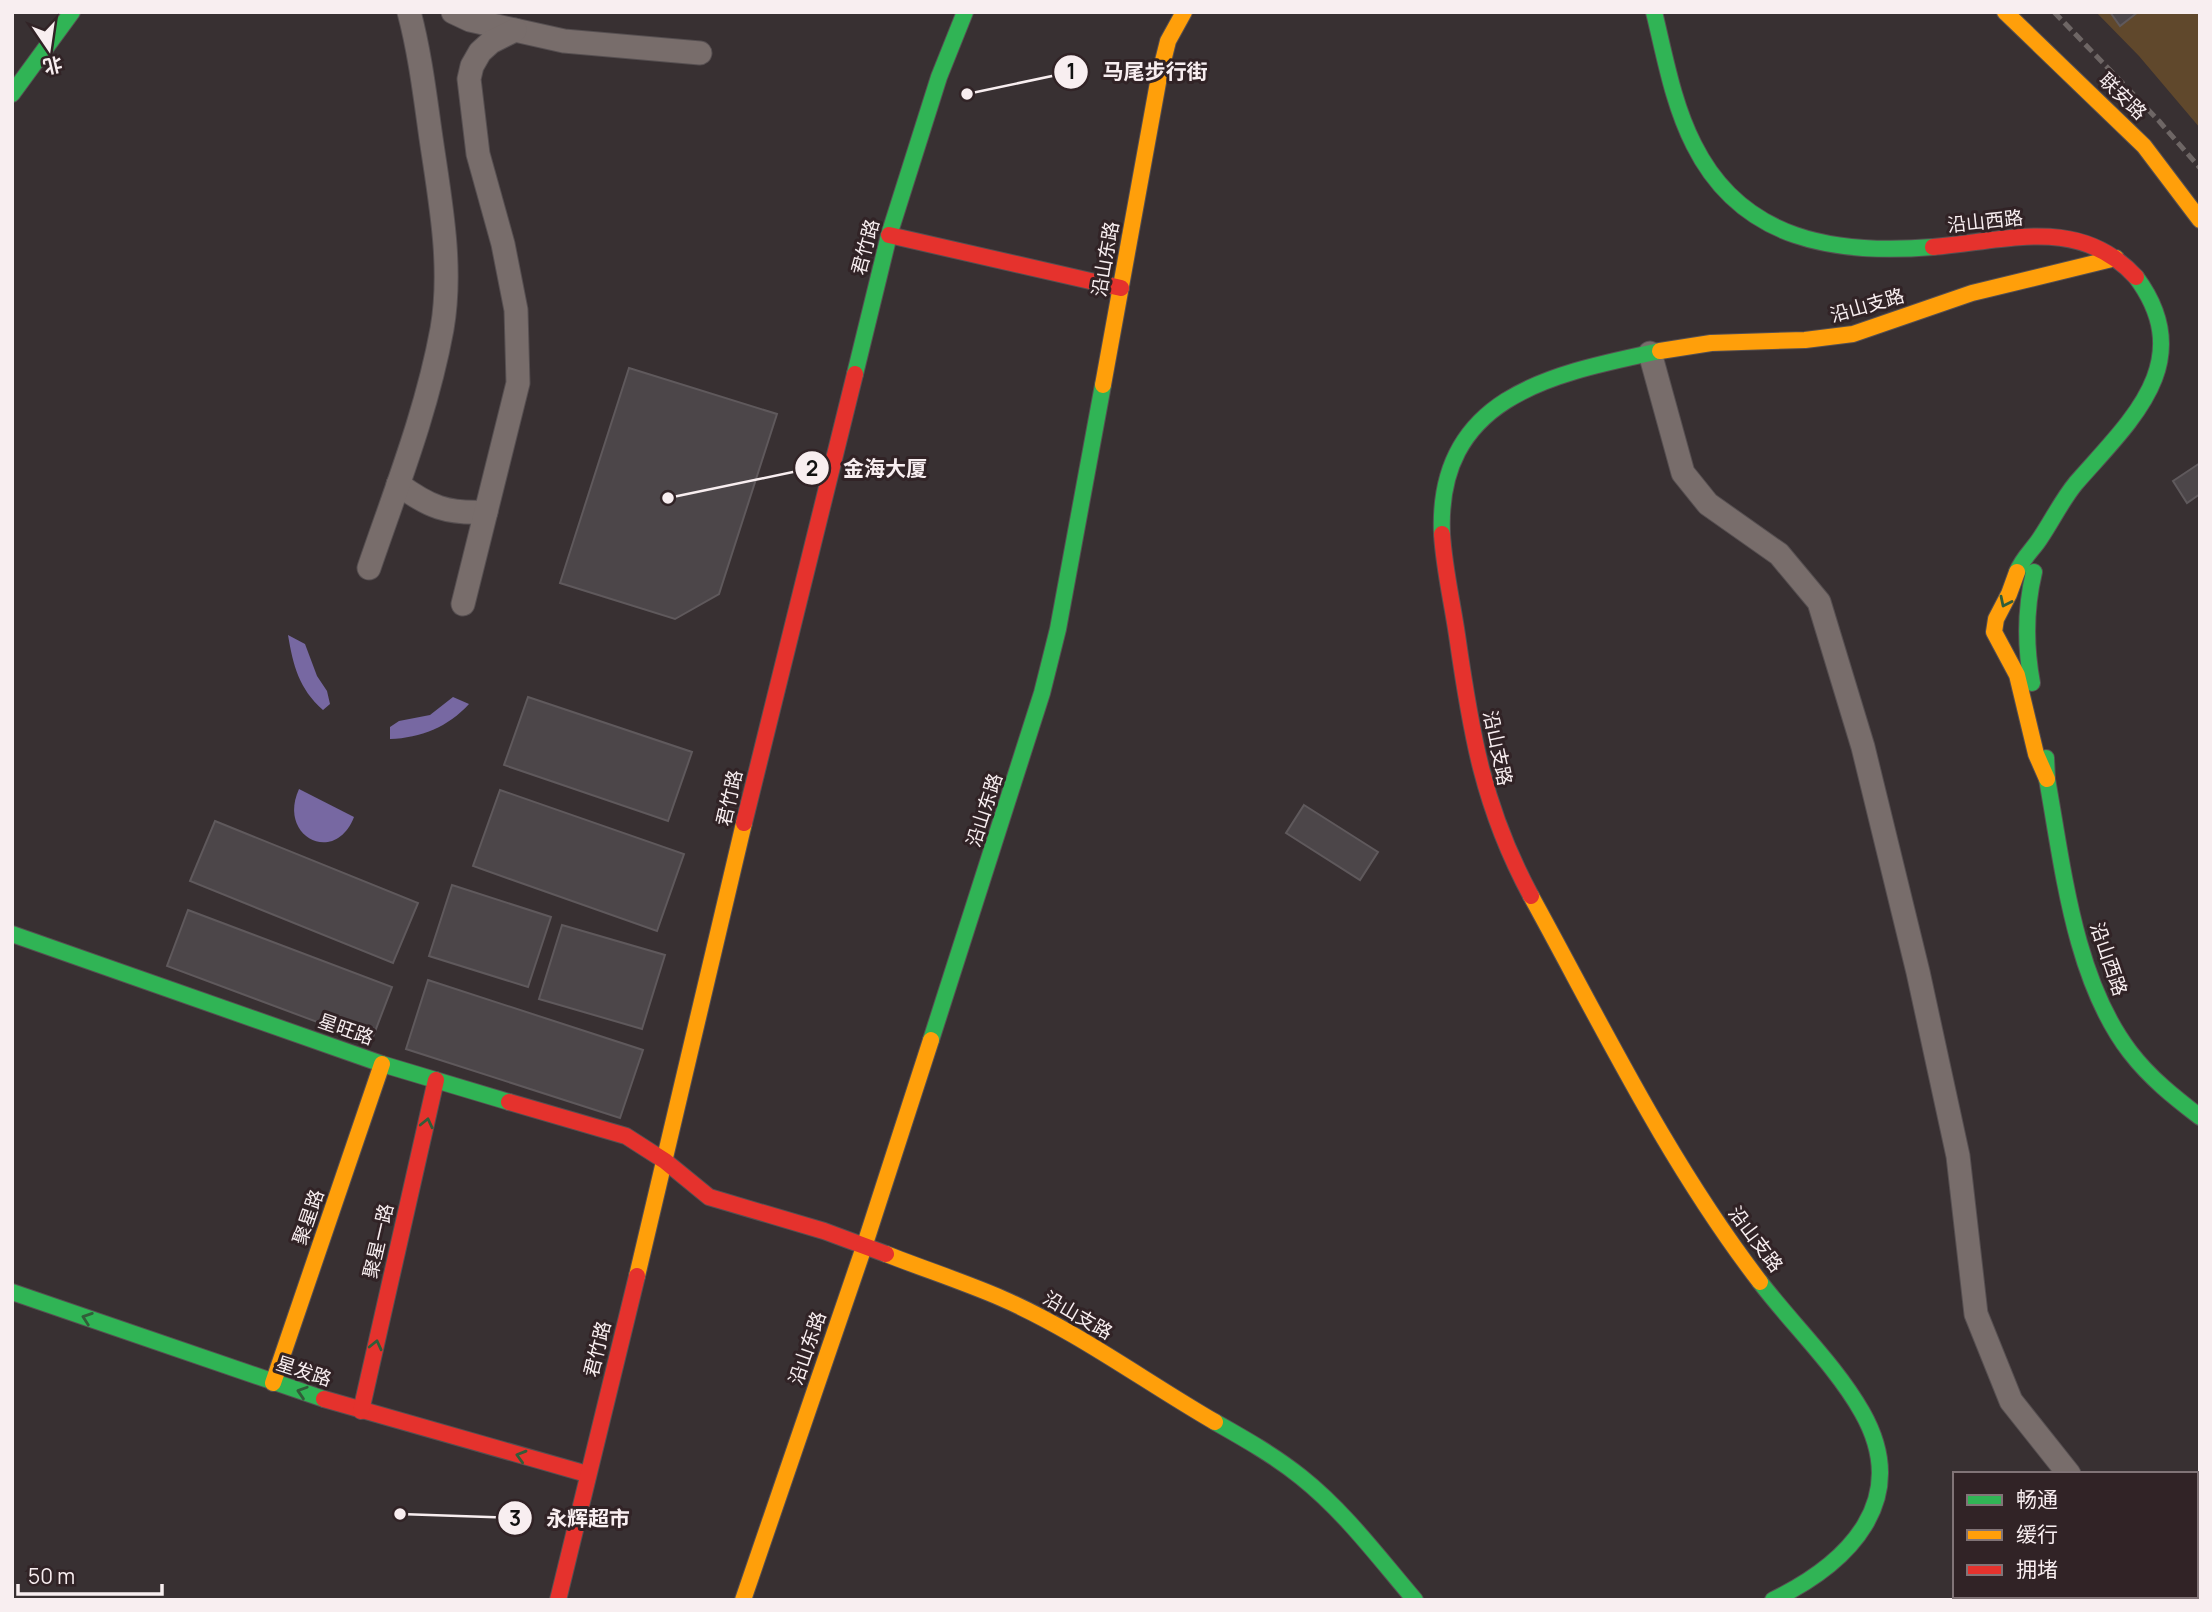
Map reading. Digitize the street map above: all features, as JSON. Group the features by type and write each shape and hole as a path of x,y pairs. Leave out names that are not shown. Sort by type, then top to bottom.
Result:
{"street":[{"path":"12,94 72,12"},
{"path":"369,568 426,399 442,326 446,279 443,222 422,77 409,12"},
{"path":"453,12 470,20 575,42 700,52"},
{"name":"君竹路","path":"558,1600 753,785 889,235 939,76 965,12"},
{"name":"沿山东路","path":"743,1600 864,1247 1042,693 1058,629 1159,77 1168,41 1184,12"},
{"name":"沿山西路","path":"1654,12 1675,95 1701,159 1733,199 1769,226 1793,237 1824,244 1873,249 1918,248 2059,236 2090,244 2116,258 2144,287 2157,315 2162,347 2153,387 2133,420 2075,485 2037,542 2025,555 2006,602 1993,625 1997,639 2017,675 2039,766 2047,779"},
{"name":"联安路","path":"2005,12 2144,146 2200,220"},
{"path":"463,604 518,383 516,310 503,244 478,154 468,85 472,66 480,52 515,30"},
{"path":"889,235 1121,288"},
{"name":"沿山支路","path":"1773,1600 1810,1581 1831,1566 1866,1526 1876,1499 1880,1474 1874,1440 1856,1402 1793,1324 1694,1189 1518,871 1481,776 1472,730 1444,551 1443,511 1450,472 1461,446 1485,414 1514,393 1537,383 1650,353 1712,343 1821,338 1849,334 1970,293 2116,258"},
{"path":"1650,353 1683,474 1708,504 1779,554 1819,602 1863,747 1919,972 1958,1156 1976,1314 2011,1401 2067,1472"},
{"path":"398,484 416,498 438,509 463,513 486,512"},
{"name":"沿山西路","path":"2037,542 2037,559 2026,608 2025,636 2047,763 2047,779 2075,925 2092,985 2111,1022 2137,1060 2165,1090 2200,1117"},
{"path":"1997,639 2011,646 2019,643 2025,636"},
{"name":"星旺路","path":"12,934 382,1064 626,1136 665,1161"},
{"name":"聚星路","path":"273,1383 382,1064"},
{"name":"聚星一路","path":"361,1411 436,1080"},
{"name":"沿山支路","path":"665,1161 709,1197 824,1231 1001,1298 1060,1327 1245,1440 1313,1487 1349,1523 1415,1600"},
{"name":"星发路","path":"12,1292 361,1411 587,1474"}],"shaded area":[{"path":"2096,12 2200,12 2200,128 2139,56"},
{"path":"288,635 305,644 317,676 327,691 330,704 323,710 308,694 298,676"},
{"path":"453,697 469,704 443,725 423,734 390,739 390,727 399,721 430,715"},
{"path":"299,789 354,817 345,832 334,840 322,842 311,839 302,832 296,821 294,806"}],"building":[{"path":"2110,12 2138,12 2120,26"},
{"path":"629,368 777,414 719,594 675,619 560,583"},
{"path":"2200,463 2200,494 2187,503 2173,481"},
{"path":"528,697 692,752 668,821 504,765"},
{"path":"500,790 684,854 657,931 473,866"},
{"path":"1304,805 1378,852 1360,880 1286,833"},
{"path":"215,821 418,903 393,963 190,881"},
{"path":"452,885 551,917 528,987 429,956"},
{"path":"188,910 392,987 371,1042 167,966"},
{"path":"562,925 665,955 642,1029 539,999"},
{"path":"428,980 643,1050 620,1118 406,1049"}],"railway":[{"path":"2054,12 2159,121 2200,168"}],"traffic: fast":[{"path":"12,94 72,12"},
{"path":"855,374 889,235 939,77 965,12"},
{"path":"1654,12 1670,80 1694,145 1714,177 1738,203 1765,222 1795,235 1827,244 1861,248 1933,247"},
{"path":"2017,572 2071,489 2117,437 2150,389 2159,363 2161,336 2154,308 2136,277"},
{"path":"1442,534 1445,487 1458,450 1480,422 1508,399 1542,383 1580,370 1660,351"},
{"path":"931,1040 1042,693 1058,629 1103,385"},
{"path":"2032,683 2027,628 2034,572"},
{"path":"2046,758 2047,779 2066,885 2083,957 2096,991 2111,1023 2130,1052 2163,1087 2200,1117"},
{"path":"12,934 382,1064 509,1102"},
{"path":"1760,1282 1827,1362 1862,1412 1876,1444 1880,1473 1876,1500 1865,1525 1848,1547 1801,1585 1773,1600"},
{"path":"12,1292 324,1399"},
{"path":"1215,1422 1291,1469 1317,1491 1361,1536 1415,1600"}],"traffic: slow":[{"path":"1103,385 1159,77 1168,41 1184,12"},
{"path":"2005,12 2144,146 2200,220"},
{"path":"1660,351 1711,343 1805,340 1853,334 1972,293 2116,258"},
{"path":"2017,572 1996,619 1994,632 2017,675 2036,754 2047,779"},
{"path":"637,1276 744,823"},
{"path":"1531,896 1666,1142 1760,1282"},
{"path":"743,1600 864,1247 931,1040"},
{"path":"273,1383 382,1064"},
{"path":"886,1254 1029,1311 1215,1422"}],"traffic: jam":[{"path":"889,235 1121,288"},
{"path":"1933,247 2041,236 2066,239 2091,245 2114,258 2136,277"},
{"path":"744,823 855,374"},
{"path":"1442,534 1468,705 1481,769 1501,831 1531,896"},
{"path":"361,1411 436,1080"},
{"path":"509,1102 626,1136 665,1161 709,1197 824,1231 886,1254"},
{"path":"558,1600 637,1276"},
{"path":"324,1399 587,1474"}],"place":[{"name":"马尾步行街","path":"967,94"},
{"name":"金海大厦","path":"668,498"},
{"name":"永辉超市","path":"400,1514"}]}
